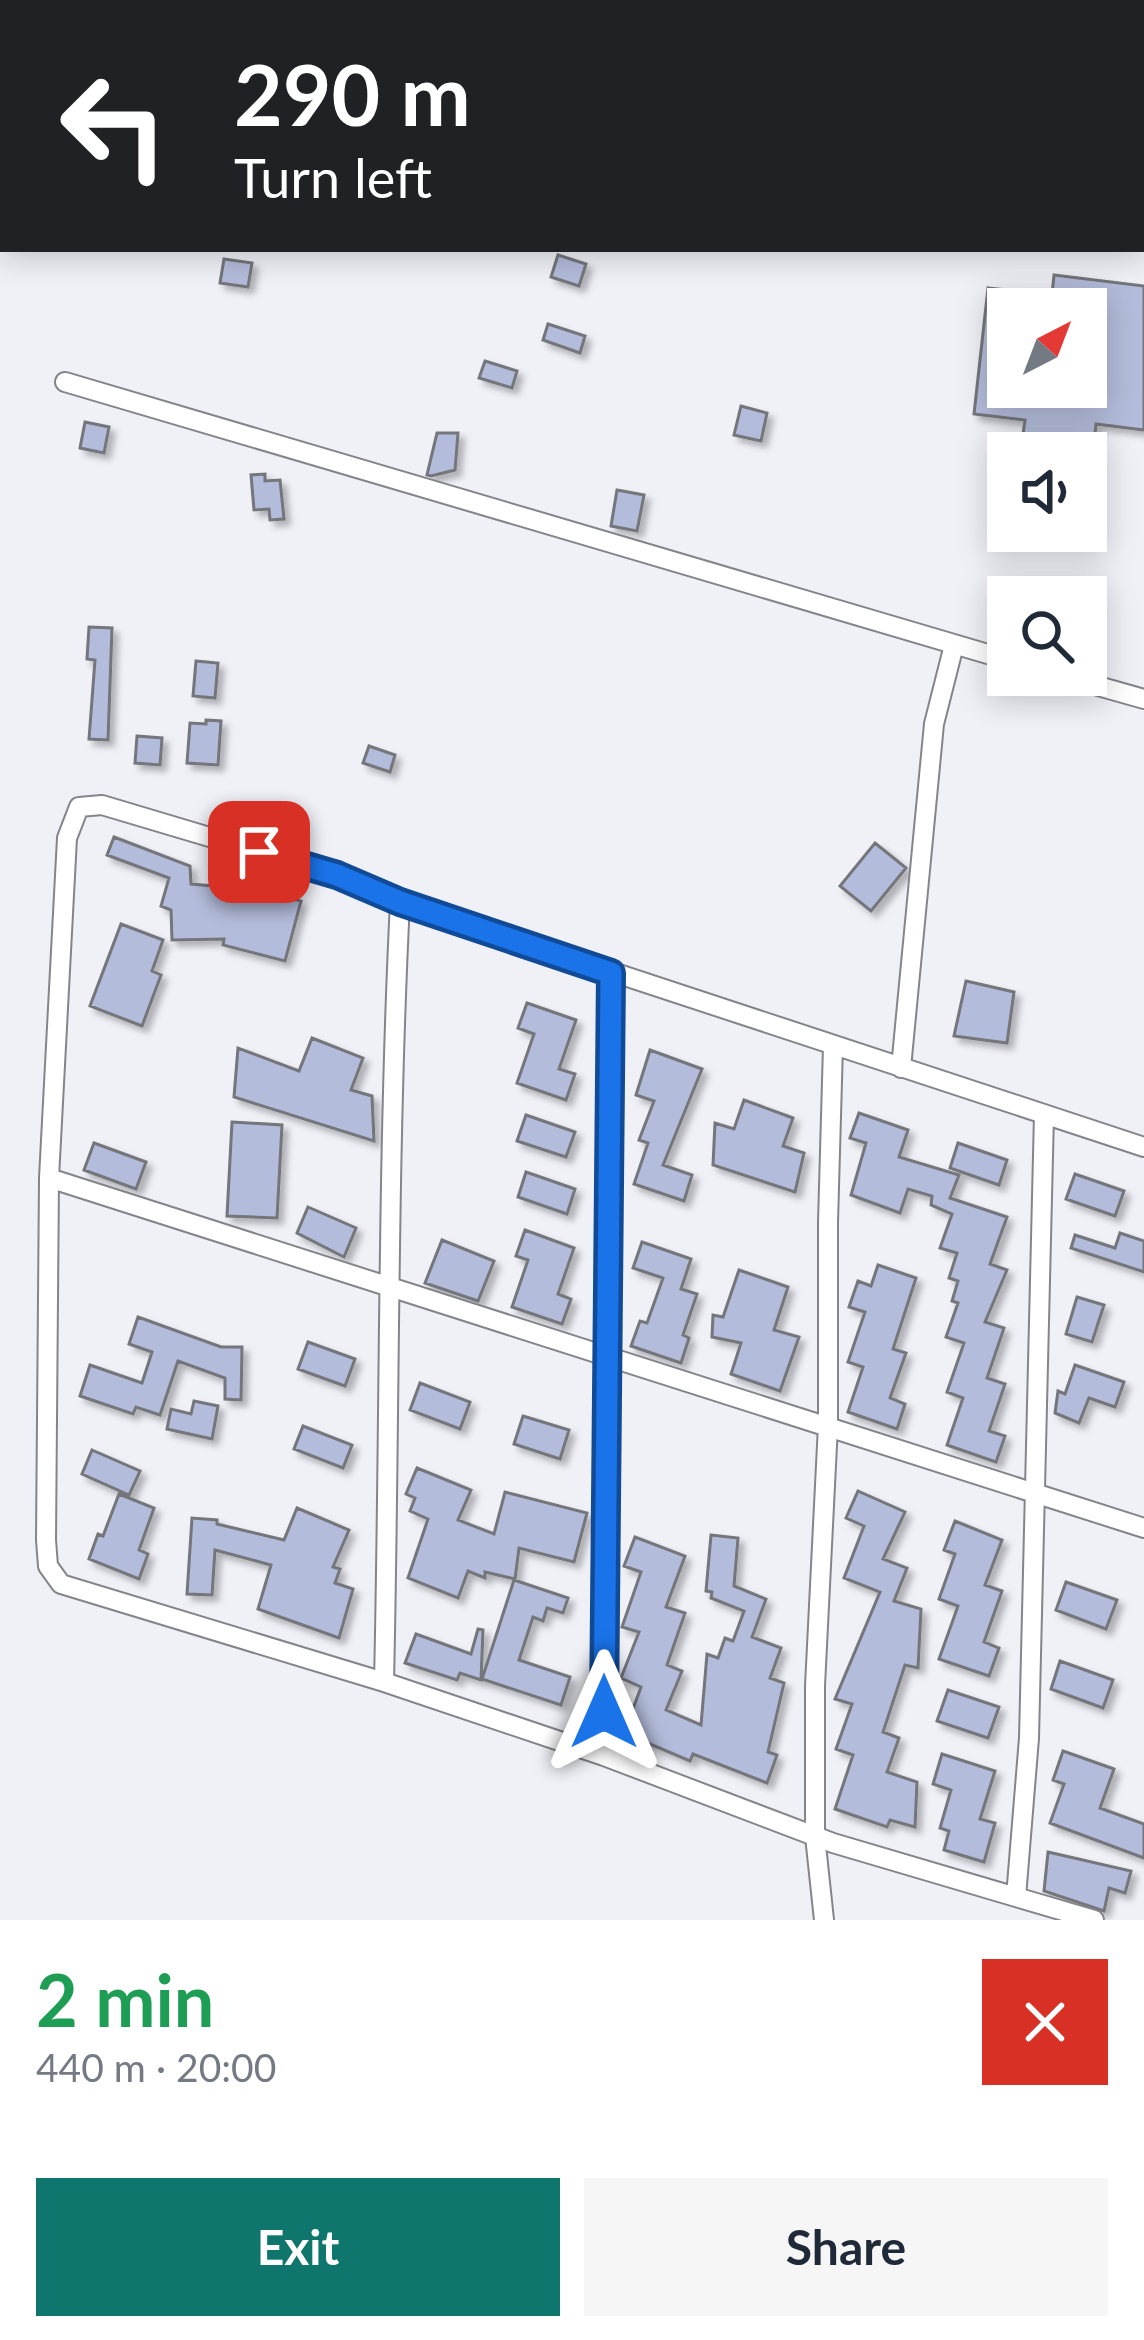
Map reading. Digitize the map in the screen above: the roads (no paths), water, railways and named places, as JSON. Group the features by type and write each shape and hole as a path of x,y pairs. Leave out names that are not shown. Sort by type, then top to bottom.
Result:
{"street":[{"path":"65,382 987,654"},
{"path":"901,1068 934,724 954,645"},
{"path":"1107,689 1144,699"},
{"path":"1094,1920 814,1836 604,1756 384,1682 81,1592 55,1576 48,1566 46,1540 49,1178 67,838 79,807 102,805 337,875 400,902 1144,1148"},
{"path":"384,1682 387,1288 400,902"},
{"path":"604,1756 611,973"},
{"path":"824,1920 814,1836 815,1686 828,1425 827,1222 833,1046"},
{"path":"1016,1897 1029,1738 1044,1114"},
{"path":"49,1178 1144,1528"}]}
